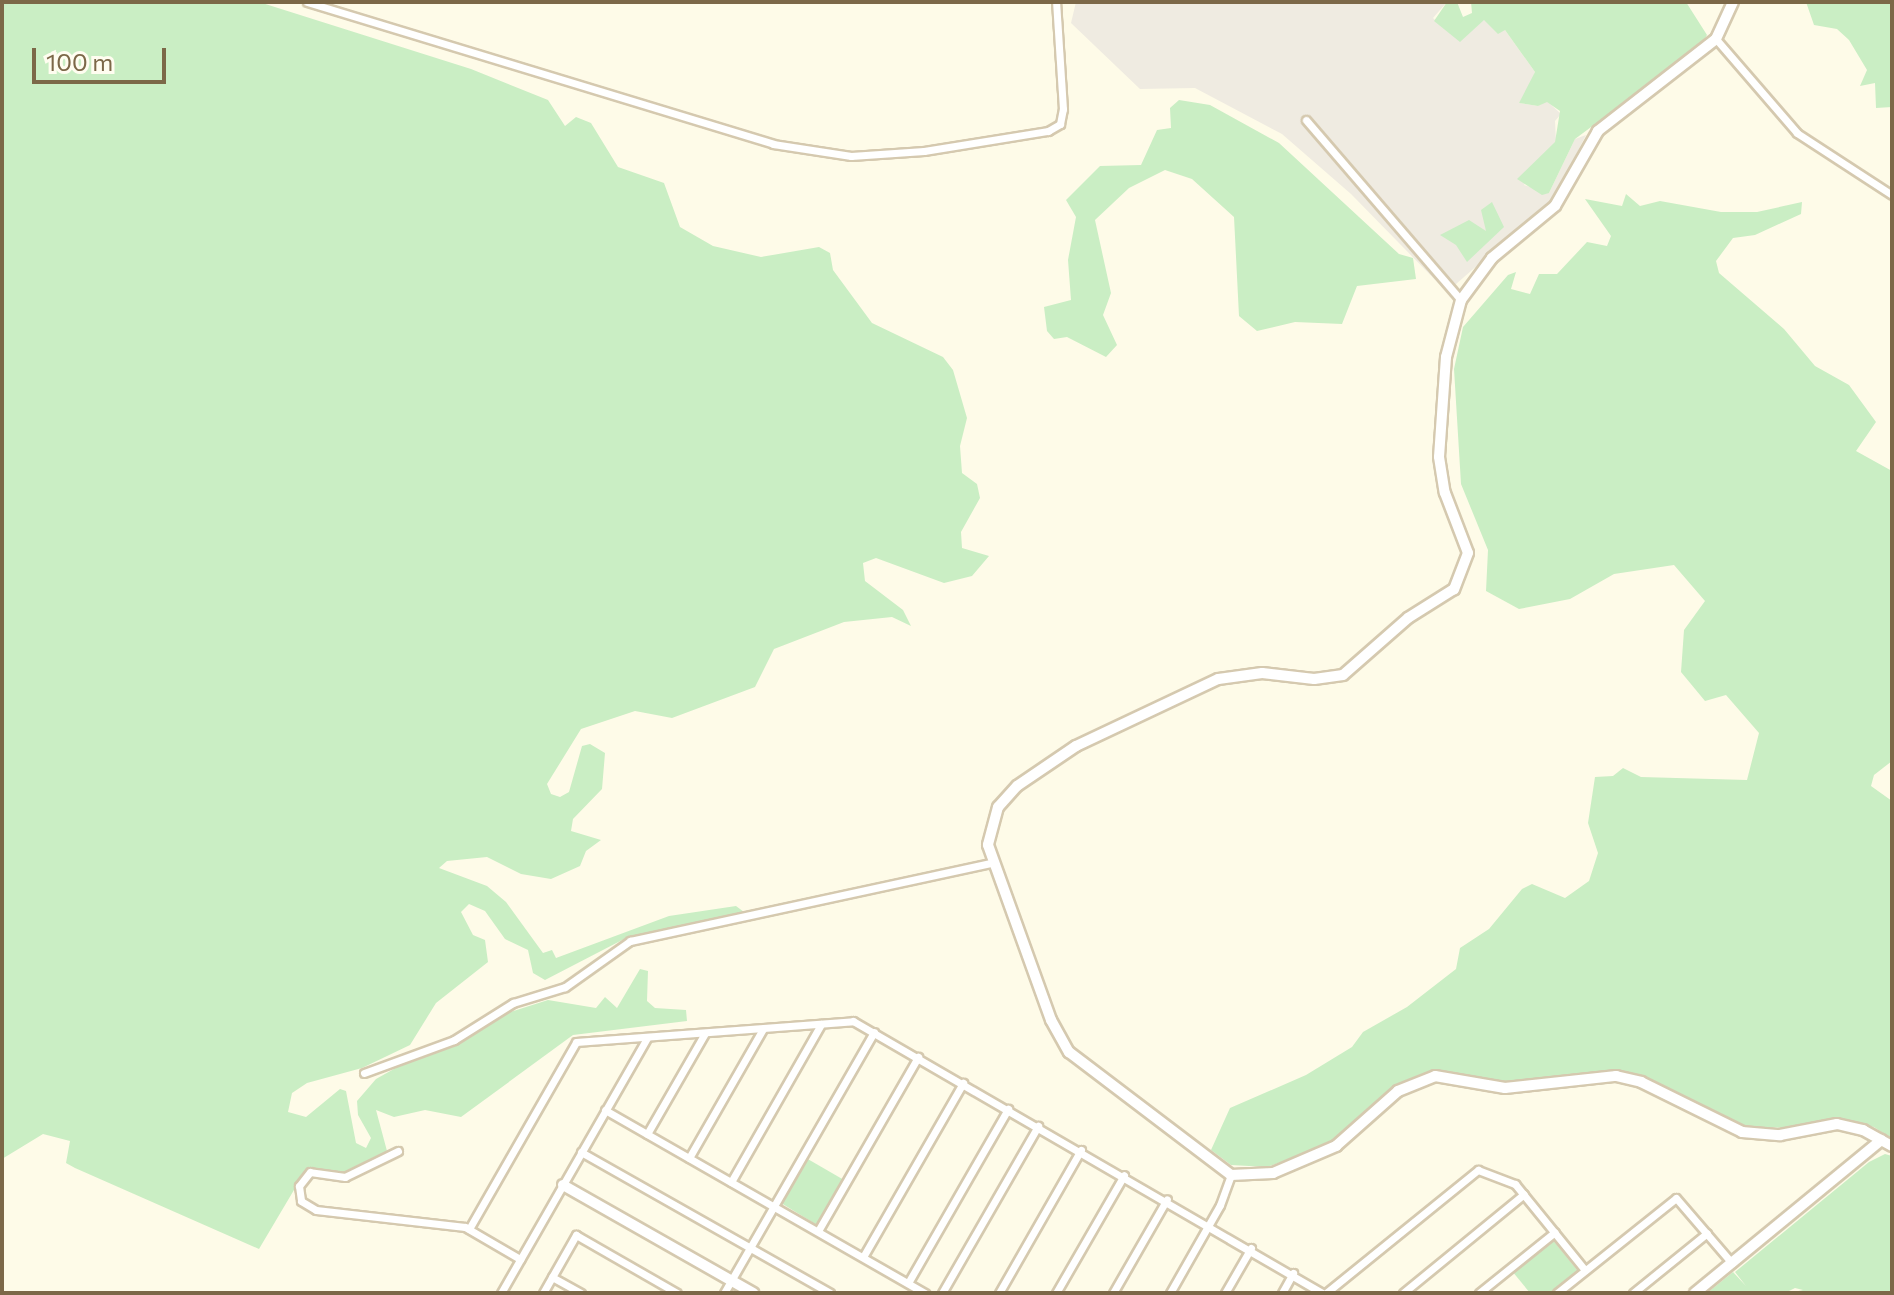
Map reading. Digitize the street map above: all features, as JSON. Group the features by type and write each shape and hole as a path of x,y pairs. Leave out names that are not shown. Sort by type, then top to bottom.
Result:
{"street":[{"path":"307,2 773,144 851,156 924,151 1048,131 1060,124 1063,109 1056,2"},
{"path":"1733,2 1716,39 1598,131 1555,206 1492,258 1461,300 1446,357 1439,446 1445,493 1468,553 1454,589 1408,618 1343,675 1314,679 1262,673 1218,679 1076,746 1017,786 998,807 988,831 991,863 1051,1020 1069,1052 1231,1175 1273,1173 1336,1146 1398,1091 1435,1076 1513,1088 1616,1076 1641,1082 1742,1132 1780,1135 1837,1124 1892,1146"},
{"path":"1716,39 1797,133 1892,195"},
{"path":"1306,120 1461,300"},
{"path":"364,1073 454,1040 513,1003 565,987 630,941 991,863"},
{"path":"469,1229 576,1042 853,1021 1167,1199 1324,1293 1478,1170 1515,1184 1585,1270"},
{"path":"731,1182 821,1024"},
{"path":"689,1158 763,1029"},
{"path":"724,1293 874,1032"},
{"path":"647,1134 705,1033"},
{"path":"501,1293 647,1038"},
{"path":"818,1231 918,1057"},
{"path":"863,1257 963,1083"},
{"path":"908,1283 1008,1109"},
{"path":"605,1110 925,1293"},
{"path":"942,1293 1038,1126"},
{"path":"1695,1293 1881,1140"},
{"path":"999,1293 1081,1150"},
{"path":"398,1151 345,1177 310,1172 301,1181 301,1201 316,1210 469,1229 520,1259"},
{"path":"581,1152 830,1293"},
{"path":"1056,1293 1124,1175"},
{"path":"1170,1293 1210,1224 1231,1175"},
{"path":"563,1185 753,1293"},
{"path":"1403,1293 1524,1194"},
{"path":"1557,1293 1672,1199 1678,1198 1732,1263"},
{"path":"1113,1293 1167,1199"},
{"path":"1479,1293 1555,1232"},
{"path":"1633,1293 1707,1233"},
{"path":"543,1293 576,1235 677,1293"},
{"path":"1225,1293 1251,1248"},
{"path":"1282,1293 1293,1273"},
{"path":"552,1277 581,1293"}],"shaded area":[{"path":"1076,2 1447,2 1433,18 1438,23 1458,38 1485,19 1505,30 1535,72 1528,94 1519,103 1538,106 1547,101 1561,114 1555,121 1556,142 1524,185 1549,193 1575,139 1586,135 1554,198 1447,292 1351,194 1282,134 1195,88 1140,89 1071,23"}],"green space":[{"path":"2,2 259,2 471,69 548,100 565,126 576,117 591,123 618,167 664,183 680,227 713,246 761,257 819,247 830,253 833,270 872,323 943,357 953,370 967,418 960,446 962,473 977,484 980,498 961,532 962,548 989,556 972,576 944,583 876,558 863,563 865,581 903,610 911,626 892,617 844,622 774,649 755,687 672,718 635,711 581,729 547,784 551,794 560,797 569,792 582,746 590,744 605,753 602,789 573,819 571,831 601,840 586,851 580,866 551,879 521,874 487,857 447,861 439,868 487,886 506,902 543,953 552,950 556,958 669,916 736,906 744,912 628,937 545,980 533,973 528,950 505,939 485,911 469,904 461,912 473,935 485,940 488,962 436,1003 410,1045 362,1068 307,1083 292,1093 288,1112 306,1117 340,1089 346,1091 356,1143 366,1148 371,1138 358,1115 357,1101 376,1079 476,1023 548,1000 596,1008 605,997 617,1008 640,969 648,971 647,1001 655,1008 686,1010 687,1021 573,1035 461,1117 425,1110 394,1117 376,1110 387,1151 345,1174 307,1168 259,1249 66,1163 70,1141 43,1134 2,1159"},
{"path":"1447,2 1457,2 1463,17 1472,13 1471,2 1686,2 1707,35 1701,45 1575,139 1549,193 1542,195 1517,179 1555,142 1560,111 1547,102 1538,106 1519,103 1535,72 1505,30 1498,34 1484,20 1460,42 1434,21"},
{"path":"1806,2 1892,2 1892,107 1876,108 1875,83 1860,86 1867,70 1849,40 1837,29 1814,25"},
{"path":"1179,100 1210,105 1279,143 1399,254 1413,258 1416,279 1357,286 1342,324 1295,322 1257,331 1239,316 1234,217 1192,179 1165,170 1129,188 1095,220 1111,293 1103,315 1117,345 1106,357 1067,337 1054,339 1047,331 1044,307 1071,300 1068,260 1076,217 1066,200 1100,166 1141,165 1157,130 1171,128 1170,108"},
{"path":"1626,194 1640,206 1660,201 1721,212 1757,212 1802,202 1801,214 1755,235 1733,238 1716,261 1719,273 1784,329 1815,366 1849,385 1876,422 1856,451 1892,471 1892,761 1874,775 1871,786 1892,801 1892,1139 1874,1127 1831,1118 1786,1128 1746,1126 1627,1073 1509,1082 1439,1071 1395,1086 1348,1132 1322,1147 1267,1167 1231,1165 1211,1150 1230,1108 1306,1075 1352,1047 1363,1032 1407,1007 1456,969 1460,948 1489,929 1522,889 1532,884 1565,898 1589,881 1598,853 1588,823 1595,777 1613,776 1623,768 1641,777 1747,780 1759,733 1726,695 1705,701 1681,672 1684,630 1705,601 1674,565 1614,574 1570,599 1519,609 1486,591 1488,550 1461,484 1454,369 1463,327 1508,275 1516,272 1511,289 1530,294 1539,274 1557,274 1587,242 1607,246 1611,236 1585,199 1622,206"},
{"path":"1492,202 1504,227 1467,262 1456,245 1440,235 1469,220 1486,231 1481,210"},
{"path":"1885,1154 1892,1156 1892,1293 1789,1293 1803,1290 1795,1288 1785,1293 1707,1293 1733,1272 1746,1286 1735,1272 1869,1162"},
{"path":"806,1158 844,1180 817,1225 781,1203"},
{"path":"1552,1239 1578,1271 1550,1293 1530,1293 1512,1271"}]}
